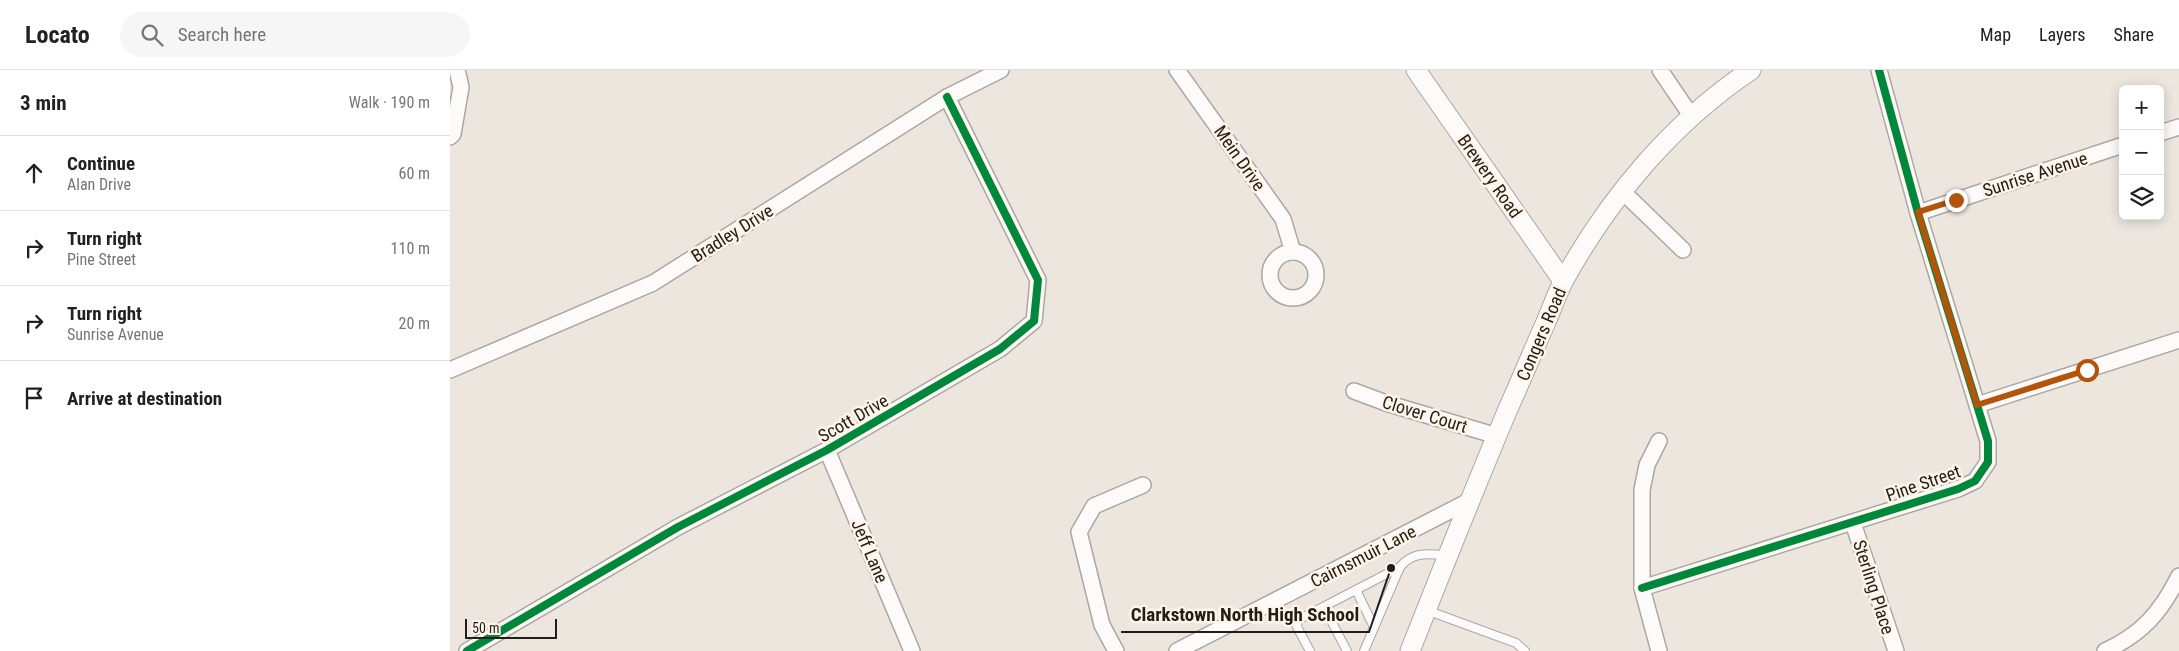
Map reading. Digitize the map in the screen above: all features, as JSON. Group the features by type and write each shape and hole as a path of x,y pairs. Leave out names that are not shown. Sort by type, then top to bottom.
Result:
{"street":[{"path":"450,137 453,134 461,87 457,70"},
{"name":"Bradley Drive","path":"450,370 653,283 947,98 1001,70"},
{"name":"Mein Drive","path":"1177,70 1283,219 1293,252"},
{"name":"Brewery Road","path":"1416,70 1563,281"},
{"path":"1660,70 1692,117"},
{"name":"Congers Road","path":"1410,651 1469,502 1563,281 1591,235 1622,191 1656,151 1692,117 1731,84 1751,70"},
{"name":"Pine Street","path":"1642,588 1958,489 1975,481 1988,462 1988,441 1918,212 1879,70"},
{"name":"Scott Drive","path":"467,651 678,527 827,450 1000,349 1034,321 1038,280 947,98"},
{"path":"2164,132 2179,127"},
{"name":"Sunrise Avenue","path":"1918,212 2119,146"},
{"path":"1622,191 1683,250"},
{"path":"1977,405 2179,340"},
{"name":"Clover Court","path":"1354,391 1386,403 1497,436"},
{"path":"1659,441 1647,465 1642,490 1642,588 1659,651"},
{"name":"Jeff Lane","path":"827,450 912,651"},
{"path":"1116,651 1102,625 1079,532 1094,506 1144,485"},
{"name":"Cairnsmuir Lane","path":"1177,651 1469,502"},
{"name":"Sterling Place","path":"1853,523 1896,651"},
{"path":"2105,651 2122,643 2145,627 2166,601 2179,576"}],"lane":[{"path":"1364,651 1400,567 1406,560 1421,553 1448,555"},
{"path":"1310,651 1296,624 1298,620 1400,567"},
{"path":"1356,590 1374,626"},
{"path":"1324,607 1348,651"},
{"path":"1426,610 1516,643 1525,651"}],"cycle path":[{"path":"1642,588 1958,489 1975,481 1988,462 1988,441 1918,213 1879,70"},
{"path":"467,651 678,527 827,450 1000,349 1034,321 1038,280 947,97"}],"place":[{"name":"Clarkstown North High School","path":"1391,568"}],"route":[{"path":"1956,200 1918,212 1977,405 2087,370"}]}
